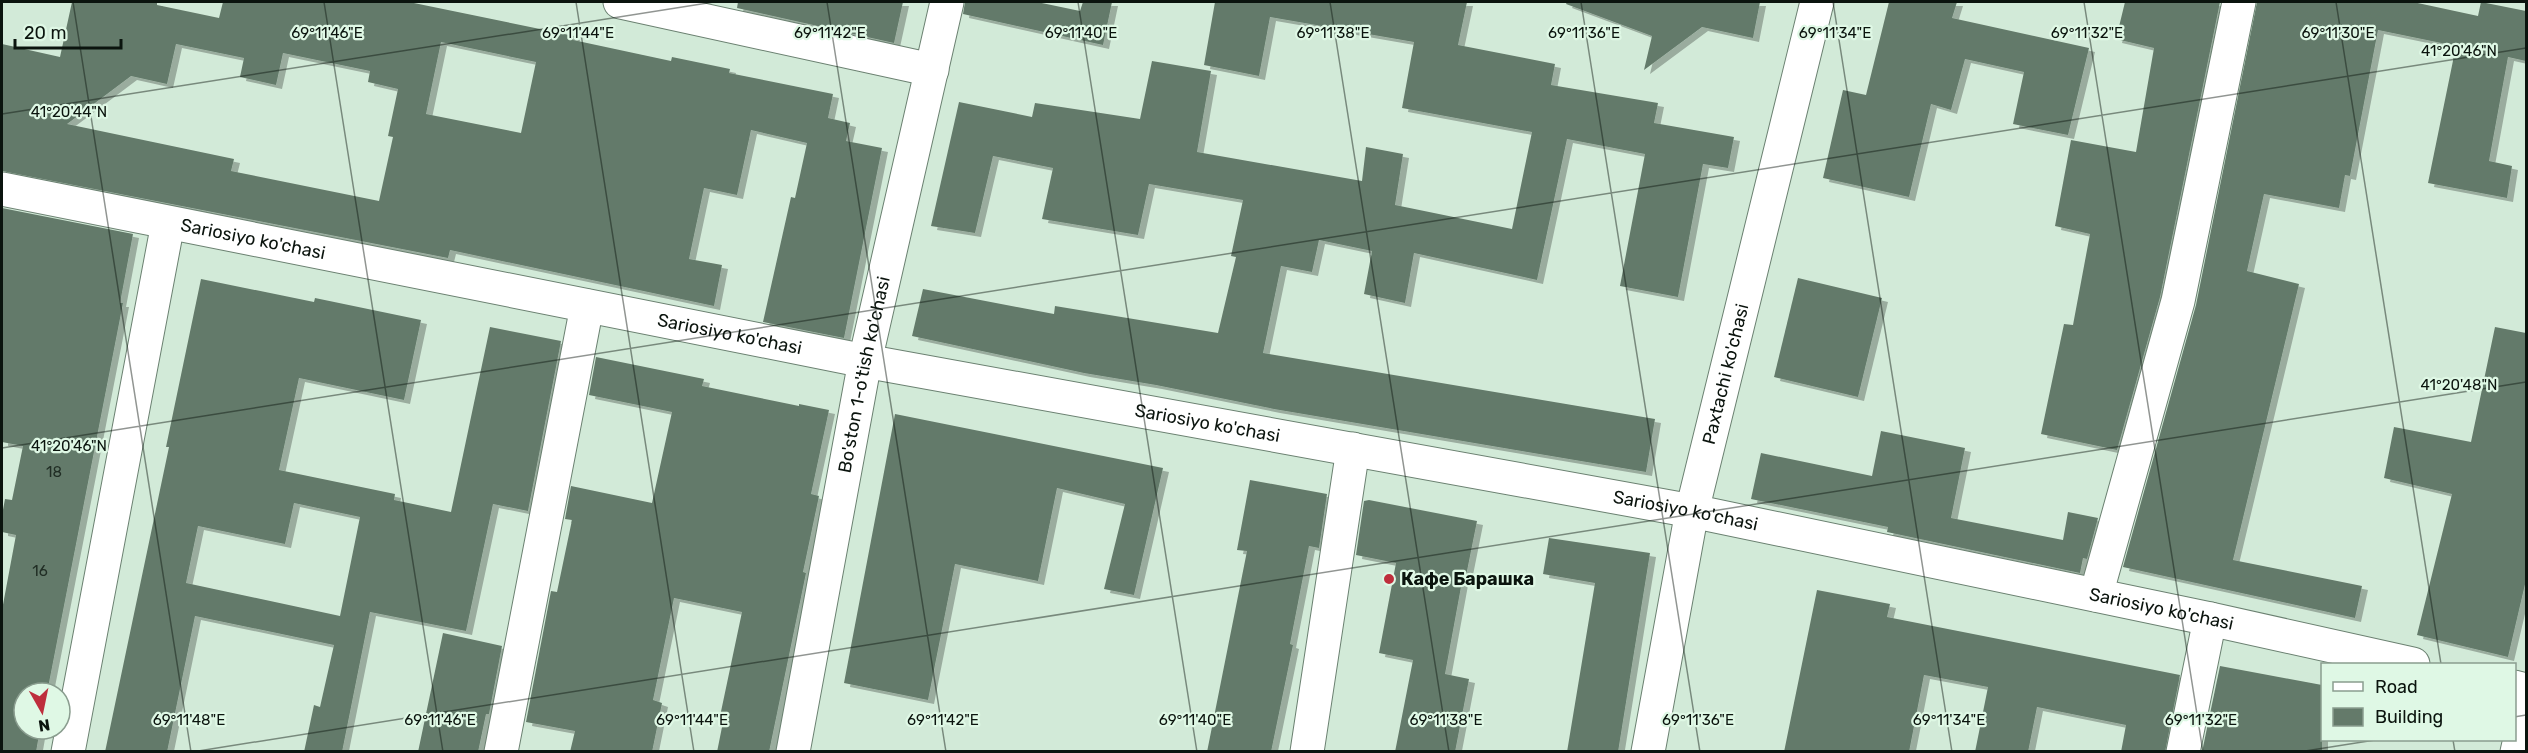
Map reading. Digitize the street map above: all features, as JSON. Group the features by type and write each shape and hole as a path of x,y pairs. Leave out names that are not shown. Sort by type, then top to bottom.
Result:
{"street":[{"path":"620,2 932,70"},
{"name":"Bo'ston 1-o'tish ko'chasi","path":"794,752 865,361 947,2"},
{"name":"Paxtachi ko'chasi","path":"1648,752 1692,511 1817,2"},
{"path":"2096,595 2178,302 2239,2"},
{"name":"Sariosiyo ko'chasi","path":"2,189 865,361 1692,511 2210,619 2408,663"},
{"path":"68,752 168,223"},
{"path":"501,752 587,306"},
{"path":"1307,752 1353,450"},
{"path":"2183,752 2210,619"},
{"path":"2517,752 2526,712"}],"building":[{"path":"72,2 157,2 157,5 219,18 223,2 409,2 574,36 573,40 671,61 672,57 730,69 729,73 833,94 828,118 850,123 846,141 882,148 844,338 763,322 791,197 795,198 807,143 751,130 737,195 704,188 689,259 722,265 714,306 450,250 448,258 2,171 2,44 60,57","holes":["441,42 536,62 521,133 426,114","176,44 244,58 240,77 276,85 283,53 370,71 368,82 398,89 388,136 393,137 379,201 231,171 234,159 67,124 131,76 167,84"]},
{"path":"738,2 903,2 894,43 737,8"},
{"path":"965,2 1037,2 1080,11 1083,2 1112,2 1103,45 963,14"},
{"path":"1215,2 1467,2 1458,45 1555,64 1551,85 1658,103 1654,123 1734,137 1728,168 1703,164 1678,297 1620,286 1645,154 1567,139 1537,280 1414,253 1405,303 1364,294 1372,251 1319,240 1312,272 1281,266 1263,353 1655,419 1646,472 1274,409 1084,373 912,336 923,289 1054,314 1055,306 1218,333 1236,257 1231,256 1243,200 1149,184 1138,235 1042,219 1053,168 993,156 975,233 931,226 959,102 1032,117 1035,103 1140,119 1152,61 1211,71 1197,152 1362,181 1366,147 1403,154 1395,205 1512,229 1532,132 1402,108 1414,42 1270,17 1259,76 1204,65"},
{"path":"1567,2 1760,2 1753,38 1702,27 1644,70 1652,36 1566,4"},
{"path":"1889,2 1957,2 1952,18 2089,48 2068,135 2013,124 2024,72 1965,59 1951,110 1931,104 1909,197 1823,178 1843,90 1866,95"},
{"path":"2125,2 2220,2 2160,297 2117,450 2041,434 2064,324 2073,325 2090,234 2055,226 2071,140 2136,152 2154,48 2116,39"},
{"path":"2257,2 2413,2 2478,16 2481,2 2526,11 2526,61 2508,57 2489,161 2512,166 2507,198 2428,183 2456,46 2378,30 2350,176 2345,175 2339,208 2264,194 2247,271 2299,284 2233,560 2362,586 2355,618 2123,567 2196,305"},
{"path":"2,208 133,234 120,303 123,303 49,681 12,681 12,741 38,741 36,752 2,752 2,610 16,535 2,532 2,515 5,499 12,500 23,446 2,442"},
{"path":"1798,278 1882,298 1858,397 1774,377"},
{"path":"201,279 314,302 315,298 421,320 404,400 299,378 279,470 395,494 394,500 451,512 490,327 561,341 528,511 493,504 466,631 370,612 342,752 304,752 314,705 320,707 334,645 195,616 167,752 105,752 169,447 166,447","holes":["294,503 360,517 340,616 186,583 198,526 285,544"]},
{"path":"2495,327 2526,333 2526,580 2508,657 2417,635 2452,494 2384,478 2394,427 2471,442"},
{"path":"596,357 704,379 702,386 829,410 811,494 819,496 803,572 806,573 769,752 717,752 723,722 719,721 742,612 674,598 653,700 662,703 652,752 570,752 575,731 526,722 551,591 557,592 572,520 565,519 571,486 652,503 672,412 589,395"},
{"path":"895,414 1163,468 1134,595 1104,589 1125,504 1057,488 1038,581 955,564 928,700 844,683"},
{"path":"1881,431 1965,448 1951,518 2063,540 2068,512 2098,518 2087,559 2083,558 2080,573 1887,532 1888,527 1751,499 1761,453 1872,476"},
{"path":"1250,480 1327,494 1319,548 1309,546 1290,644 1293,645 1271,752 1207,752 1247,551 1237,550"},
{"path":"1369,500 1477,521 1466,576 1463,576 1445,674 1469,679 1455,752 1395,752 1413,660 1379,653 1396,563 1356,555 1364,501"},
{"path":"1549,538 1650,553 1618,752 1567,752 1595,583 1543,574"},
{"path":"1817,590 1890,604 1887,617 2180,675 2165,752 2121,752 2126,725 2037,707 2028,752 1975,752 1988,687 1924,675 1909,752 1784,752"},
{"path":"443,633 502,646 489,714 486,714 478,752 418,752"},
{"path":"2220,666 2321,685 2322,752 2202,752"}],"place":[{"name":"Кафе Барашка","path":"1389,579"}]}
